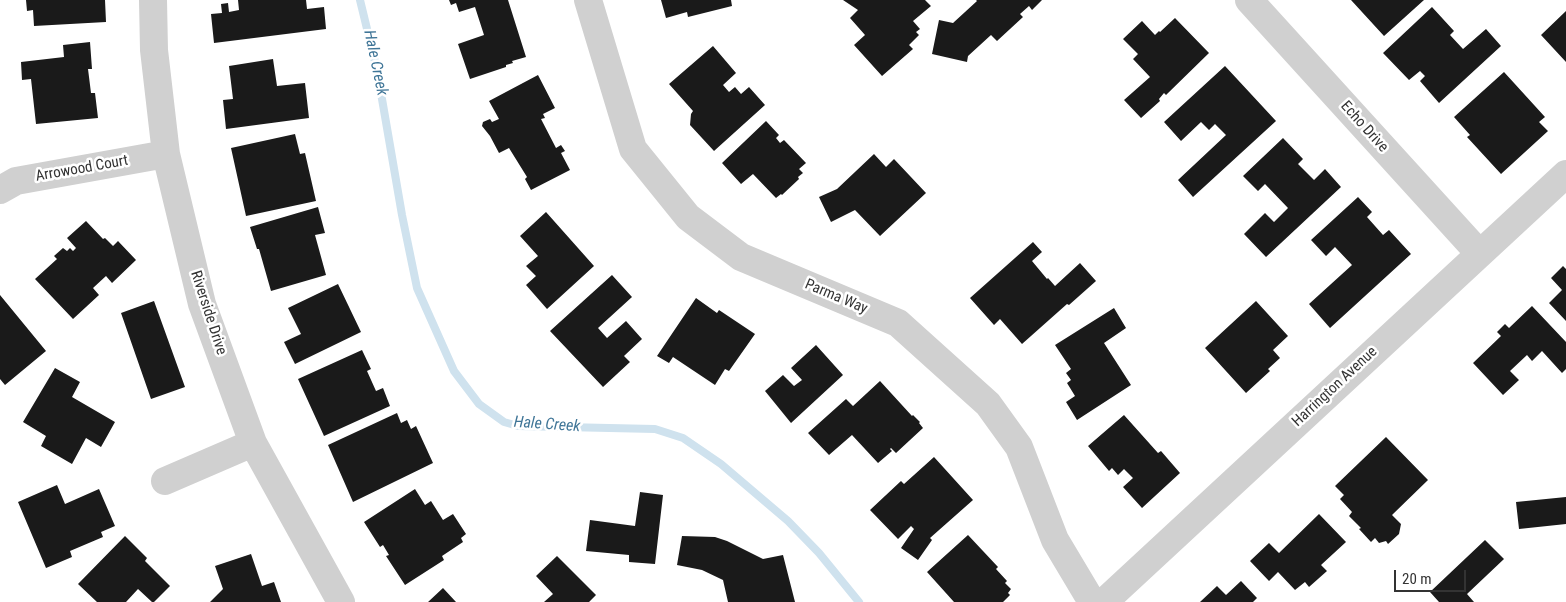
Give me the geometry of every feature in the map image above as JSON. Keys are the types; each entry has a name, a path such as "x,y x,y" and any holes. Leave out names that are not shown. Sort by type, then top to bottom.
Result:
{"street":[{"name":"Riverside Drive","path":"153,0 154,50 166,154 202,304 254,443 341,602"},
{"name":"Parma Way","path":"588,0 633,149 688,217 741,257 898,323 988,404 1019,447 1055,540 1092,602"},
{"name":"Echo Drive","path":"1249,0 1479,253"},
{"name":"Arrowood Court","path":"0,190 16,181 166,154"},
{"name":"Harrington Avenue","path":"1104,602 1566,174"},
{"path":"165,481 254,443"}],"building":[{"path":"26,0 105,0 106,22 34,26 33,10 27,11"},
{"path":"238,0 306,0 307,9 324,7 326,29 214,43 211,14 222,13 221,4 228,3 229,12 239,10"},
{"path":"449,0 508,0 526,57 512,61 513,63 506,65 506,67 470,79 458,44 484,35 475,7 459,12 456,3 451,5"},
{"path":"661,0 731,0 732,6 688,17 687,12 666,18"},
{"path":"843,0 925,0 931,6 913,21 920,29 916,32 919,35 909,45 913,49 882,76 854,45 865,35 850,18 858,10"},
{"path":"976,0 1042,0 1032,10 1029,6 1020,14 1023,17 997,41 991,35 968,56 967,62 932,54 939,20 953,23"},
{"path":"1351,0 1424,0 1384,36"},
{"path":"1432,7 1454,31 1450,35 1463,49 1486,29 1501,46 1439,103 1420,81 1425,76 1420,71 1409,80 1383,53"},
{"path":"1566,11 1566,62 1541,35"},
{"path":"1175,18 1209,53 1166,95 1164,93 1159,99 1160,101 1141,118 1124,100 1150,77 1133,59 1138,54 1123,39 1142,21 1155,35"},
{"path":"90,42 92,69 88,69 91,93 95,93 98,118 36,124 31,79 22,80 21,62 64,57 63,45"},
{"path":"713,46 736,73 723,85 729,92 735,87 741,94 749,87 765,105 714,151 690,125 693,111 669,84"},
{"path":"273,59 277,86 305,83 309,118 226,129 223,100 233,99 229,66"},
{"path":"1225,66 1276,121 1193,197 1178,180 1226,135 1215,124 1209,130 1201,122 1181,141 1164,122"},
{"path":"1504,72 1545,117 1539,122 1548,131 1501,174 1467,137 1470,135 1454,117"},
{"path":"538,75 555,108 543,114 545,118 541,119 556,148 561,145 565,151 561,153 570,170 531,190 525,179 527,177 509,148 499,153 482,126 483,122 490,119 492,122 499,119 489,101"},
{"path":"766,121 779,135 776,138 780,143 784,140 806,163 799,169 803,173 798,177 799,179 782,195 776,198 753,174 741,184 722,163"},
{"path":"295,134 300,154 305,153 316,201 246,216 231,148"},
{"path":"1283,138 1303,159 1298,164 1314,180 1325,169 1341,187 1266,257 1244,234 1265,213 1274,222 1288,208 1265,184 1258,191 1243,176"},
{"path":"874,154 886,167 894,159 926,193 880,236 855,210 831,222 819,197 837,189"},
{"path":"1358,197 1372,212 1367,217 1383,235 1389,230 1411,254 1330,328 1309,304 1352,265 1335,247 1326,256 1311,240"},
{"path":"318,207 325,233 315,235 326,275 271,291 259,249 257,249 250,227"},
{"path":"546,212 594,266 547,309 526,285 536,276 526,266 538,256 520,236"},
{"path":"86,221 103,239 105,238 113,246 118,241 136,260 112,283 106,276 93,288 99,295 73,319 35,279 57,259 54,256 63,248 67,251 70,248 73,251 76,248 67,238"},
{"path":"1033,242 1042,252 1032,261 1055,286 1080,263 1096,281 1022,344 1000,319 994,325 970,298"},
{"path":"1563,266 1566,269 1566,321 1549,303 1562,290 1551,278"},
{"path":"612,275 632,297 598,328 607,338 626,321 642,339 624,356 630,362 603,387 550,331"},
{"path":"338,284 361,332 295,364 284,342 301,334 288,308"},
{"path":"0,295 46,351 5,385 0,379"},
{"path":"696,298 717,313 719,310 755,334 729,371 725,369 715,385 673,357 669,363 657,356"},
{"path":"154,301 185,387 151,399 121,313"},
{"path":"1256,301 1288,336 1273,350 1280,358 1268,369 1270,371 1246,393 1205,348"},
{"path":"1532,306 1566,342 1566,369 1562,373 1542,351 1532,361 1527,355 1510,371 1519,380 1503,395 1473,363 1501,336 1497,332 1505,324 1509,328"},
{"path":"1114,308 1126,328 1104,343 1131,385 1077,420 1066,402 1075,396 1067,383 1071,380 1066,373 1071,369 1055,345"},
{"path":"816,345 843,375 791,423 765,391 783,375 794,386 802,380 791,368"},
{"path":"362,350 371,369 367,371 376,391 383,388 390,406 324,436 298,379"},
{"path":"55,368 80,382 72,397 115,422 101,447 86,438 72,464 41,446 46,436 23,422"},
{"path":"880,381 912,416 920,422 923,428 896,453 891,448 892,451 878,463 852,435 829,455 808,433 846,399 853,406"},
{"path":"397,413 401,423 407,420 411,429 416,426 433,463 353,502 328,445"},
{"path":"1124,415 1158,453 1161,451 1180,473 1142,508 1123,487 1133,478 1124,469 1118,475 1112,468 1109,471 1088,446"},
{"path":"1386,437 1428,480 1392,515 1401,524 1399,534 1388,544 1386,541 1379,543 1375,538 1371,542 1359,529 1361,528 1349,516 1352,512 1340,499 1344,495 1335,486"},
{"path":"934,457 973,500 930,538 932,540 918,560 901,548 914,529 911,526 898,539 870,510 901,481 904,484"},
{"path":"57,485 65,504 99,489 115,526 101,532 103,537 70,551 72,557 46,568 18,502"},
{"path":"415,489 425,505 431,501 443,520 453,514 466,534 461,538 463,542 442,556 444,560 405,585 386,556 389,555 383,545 380,547 364,522"},
{"path":"640,492 663,495 655,564 629,562 629,555 586,551 590,520 635,526"},
{"path":"1566,497 1566,524 1519,529 1516,502"},
{"path":"1319,514 1346,542 1321,565 1327,571 1309,587 1305,582 1295,590 1278,572 1269,581 1250,561 1269,543 1279,553"},
{"path":"968,535 998,567 996,569 1007,581 1005,583 1011,589 1008,593 1010,595 1003,602 954,602 927,572"},
{"path":"125,536 147,558 145,561 170,586 154,602 138,589 126,602 97,602 78,584"},
{"path":"682,536 715,537 763,559 783,555 795,602 728,602 723,580 702,570 677,565"},
{"path":"1485,540 1504,559 1467,594 1474,602 1439,602 1430,592"},
{"path":"251,554 262,586 274,582 281,602 210,602 223,589 215,566"},
{"path":"557,556 596,595 589,602 544,602 553,594 536,576"},
{"path":"1241,581 1257,598 1253,602 1200,602 1217,586 1226,595"},
{"path":"443,588 456,602 428,602"}],"waterway":[{"name":"Hale Creek","path":"360,0 377,70 402,215 417,288 454,371 479,404 504,422 518,426 655,429 683,438 721,464 788,521 819,553 859,602"}]}
